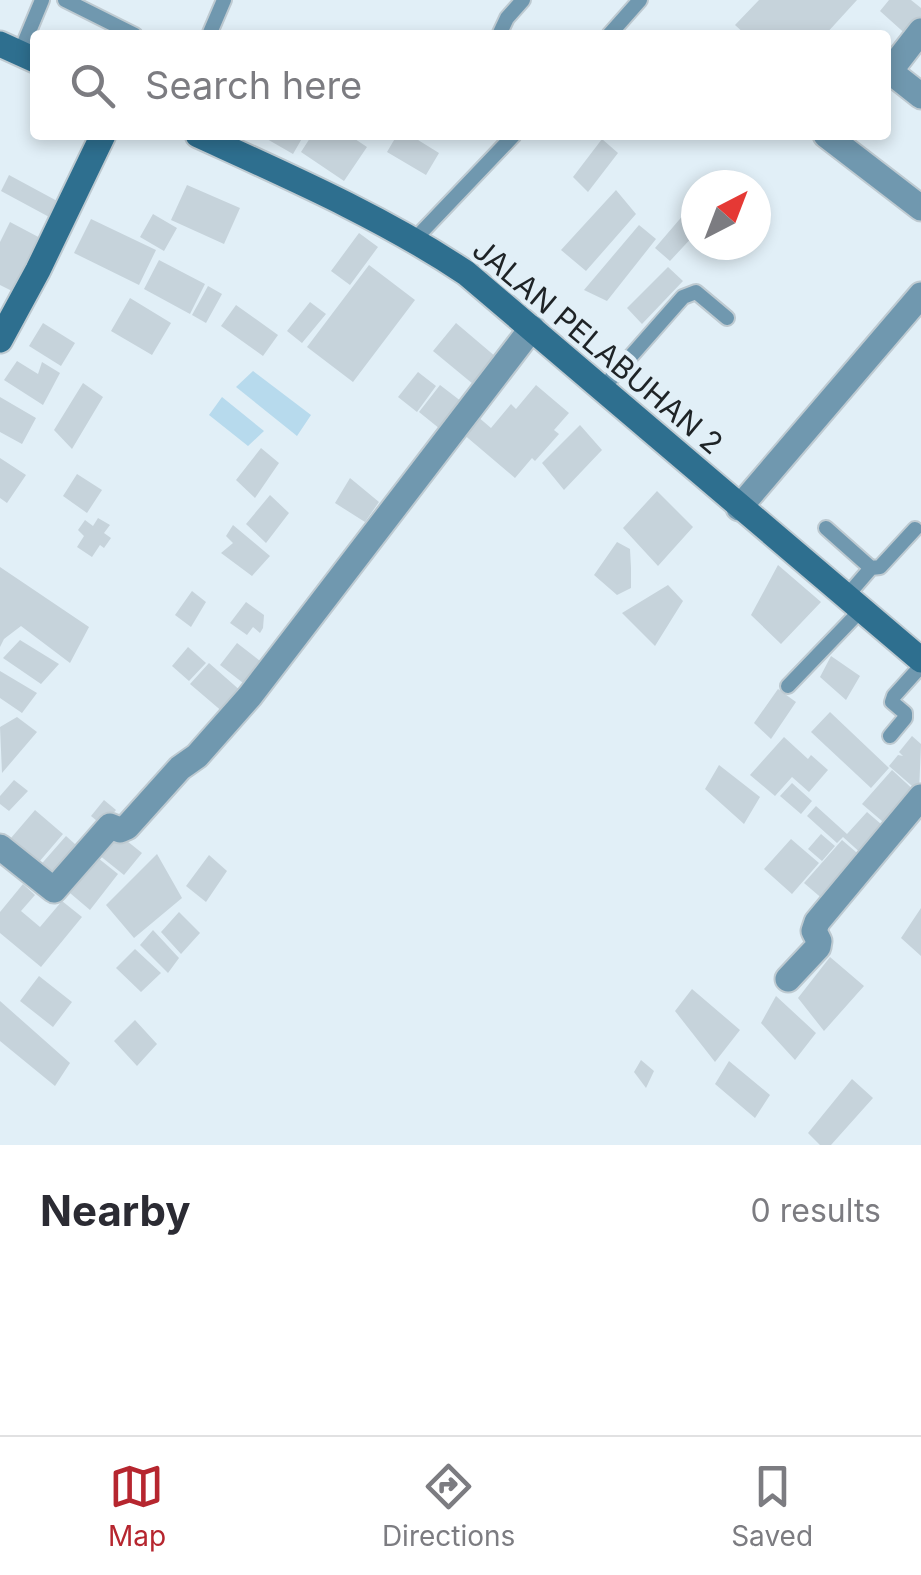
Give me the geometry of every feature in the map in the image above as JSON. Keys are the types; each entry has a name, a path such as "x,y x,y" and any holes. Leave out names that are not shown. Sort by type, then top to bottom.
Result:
{"main road":[{"path":"0,340 101,140"},
{"name":"JALAN PELABUHAN 2","path":"208,140 415,239 466,272 921,663"}],"street":[{"path":"921,31 893,67 897,77 921,96"},
{"path":"833,140 921,208"},
{"path":"739,508 921,295"},
{"path":"0,847 54,890 110,826 120,830 127,827 250,696 532,328"},
{"path":"788,979 818,947 820,941 814,931 817,922 921,797"}],"lane":[{"path":"18,52 42,0"},
{"path":"65,0 124,30"},
{"path":"211,30 224,0"},
{"path":"502,30 507,18 524,0"},
{"path":"613,30 640,0"},
{"path":"415,239 509,140"},
{"path":"602,389 682,297 696,292 726,318"},
{"path":"826,528 871,568 880,568 915,528"},
{"path":"788,686 854,603 871,568"},
{"path":"890,736 904,718 892,702 894,696 921,663"}],"shaded area":[{"path":"253,371 311,415 297,436 236,387"},
{"path":"222,397 264,431 248,446 209,415"}],"building":[{"path":"759,0 857,0 830,30 740,30 735,25"},
{"path":"889,0 911,0 921,8 921,25 910,38 880,11"},
{"path":"269,140 301,140 293,154"},
{"path":"309,140 356,140 367,147 344,181 301,152"},
{"path":"394,140 418,140 439,153 426,175 387,152"},
{"path":"601,140 618,153 588,192 573,177"},
{"path":"9,175 59,202 51,218 1,191"},
{"path":"187,185 240,208 224,244 171,220"},
{"path":"616,190 636,214 586,271 561,250"},
{"path":"153,214 177,228 164,251 140,237"},
{"path":"681,218 681,249 670,261 655,248"},
{"path":"91,219 156,250 139,285 74,253"},
{"path":"10,222 44,240 16,293 0,285 0,242"},
{"path":"639,225 656,239 607,301 584,290"},
{"path":"359,233 378,247 350,285 331,271"},
{"path":"159,260 205,284 190,314 144,289"},
{"path":"369,265 415,300 353,382 307,347"},
{"path":"668,267 683,281 642,324 627,308"},
{"path":"208,286 222,294 206,323 192,315"},
{"path":"130,298 171,323 152,355 111,331"},
{"path":"310,302 326,314 302,343 287,331"},
{"path":"236,305 278,335 263,356 221,326"},
{"path":"43,323 75,343 61,366 29,346"},
{"path":"456,323 496,357 473,384 433,351"},
{"path":"17,361 38,374 42,362 60,373 43,405 4,380"},
{"path":"418,372 436,386 417,412 398,397"},
{"path":"83,383 103,397 72,449 54,430"},
{"path":"440,385 466,405 445,433 419,412"},
{"path":"536,385 569,413 554,430 559,434 515,478 462,433 477,416 491,428 511,404 516,409"},
{"path":"0,397 36,418 22,444 0,432"},
{"path":"580,425 602,450 564,490 542,463"},
{"path":"261,448 279,463 255,498 236,480"},
{"path":"0,458 26,475 7,503 0,498"},
{"path":"77,474 102,490 87,513 63,496"},
{"path":"350,478 379,502 365,522 335,503"},
{"path":"657,491 693,527 658,566 623,528"},
{"path":"270,495 289,513 266,543 246,524"},
{"path":"98,518 110,525 104,533 111,538 92,557 77,547 84,536 78,530 85,520 93,526"},
{"path":"233,525 270,556 252,576 221,553 233,543 226,536"},
{"path":"617,542 630,549 631,588 617,595 594,575"},
{"path":"778,565 821,602 781,644 751,615"},
{"path":"0,567 89,627 70,663 21,626 0,647"},
{"path":"668,585 683,601 655,646 622,613"},
{"path":"192,591 206,602 191,627 175,615"},
{"path":"246,602 264,615 260,633 253,627 247,635 230,623"},
{"path":"20,640 59,664 41,684 3,658"},
{"path":"237,643 264,664 247,686 220,665"},
{"path":"188,647 206,663 189,681 172,666"},
{"path":"831,656 860,676 846,700 820,677"},
{"path":"209,663 242,692 224,713 190,684"},
{"path":"0,671 37,693 22,713 0,698"},
{"path":"778,689 796,702 771,739 754,723"},
{"path":"830,712 889,768 871,788 811,732"},
{"path":"17,717 37,732 2,773 0,727"},
{"path":"912,736 921,744 919,792 889,766 898,755 903,756 899,752"},
{"path":"784,737 808,759 811,755 828,770 809,792 792,777 775,796 750,775"},
{"path":"719,765 760,797 744,824 705,789"},
{"path":"892,770 918,794 889,827 862,804"},
{"path":"14,780 28,791 9,811 0,804 0,796"},
{"path":"792,783 812,801 801,814 780,796"},
{"path":"104,800 116,810 103,826 91,816"},
{"path":"816,806 847,834 867,812 888,830 864,856 843,837 837,843 807,816"},
{"path":"35,810 63,834 33,869 5,845"},
{"path":"112,829 142,853 124,875 94,851"},
{"path":"821,834 835,846 822,861 808,849"},
{"path":"66,836 85,853 55,886 37,869"},
{"path":"791,839 819,863 792,894 764,869"},
{"path":"842,840 863,858 825,901 804,883"},
{"path":"157,854 182,898 134,938 106,905"},
{"path":"209,855 227,871 206,902 186,886"},
{"path":"98,858 118,874 90,910 70,893"},
{"path":"23,884 35,895 21,911 40,927 62,901 82,917 41,967 0,933 0,912"},
{"path":"921,908 921,956 901,938"},
{"path":"179,912 200,933 181,954 161,932"},
{"path":"153,930 179,958 168,973 140,945"},
{"path":"135,949 161,973 141,992 116,968"},
{"path":"830,957 864,986 824,1031 798,998"},
{"path":"39,976 72,1002 53,1027 20,1001"},
{"path":"692,989 740,1030 715,1062 675,1011"},
{"path":"776,996 816,1033 795,1060 761,1023"},
{"path":"0,1001 70,1063 55,1086 0,1041"},
{"path":"135,1020 157,1044 137,1066 114,1041"},
{"path":"641,1060 654,1071 646,1088 634,1072"},
{"path":"729,1061 770,1095 755,1118 715,1084"},
{"path":"852,1079 873,1098 831,1145 820,1145 808,1133"}]}
